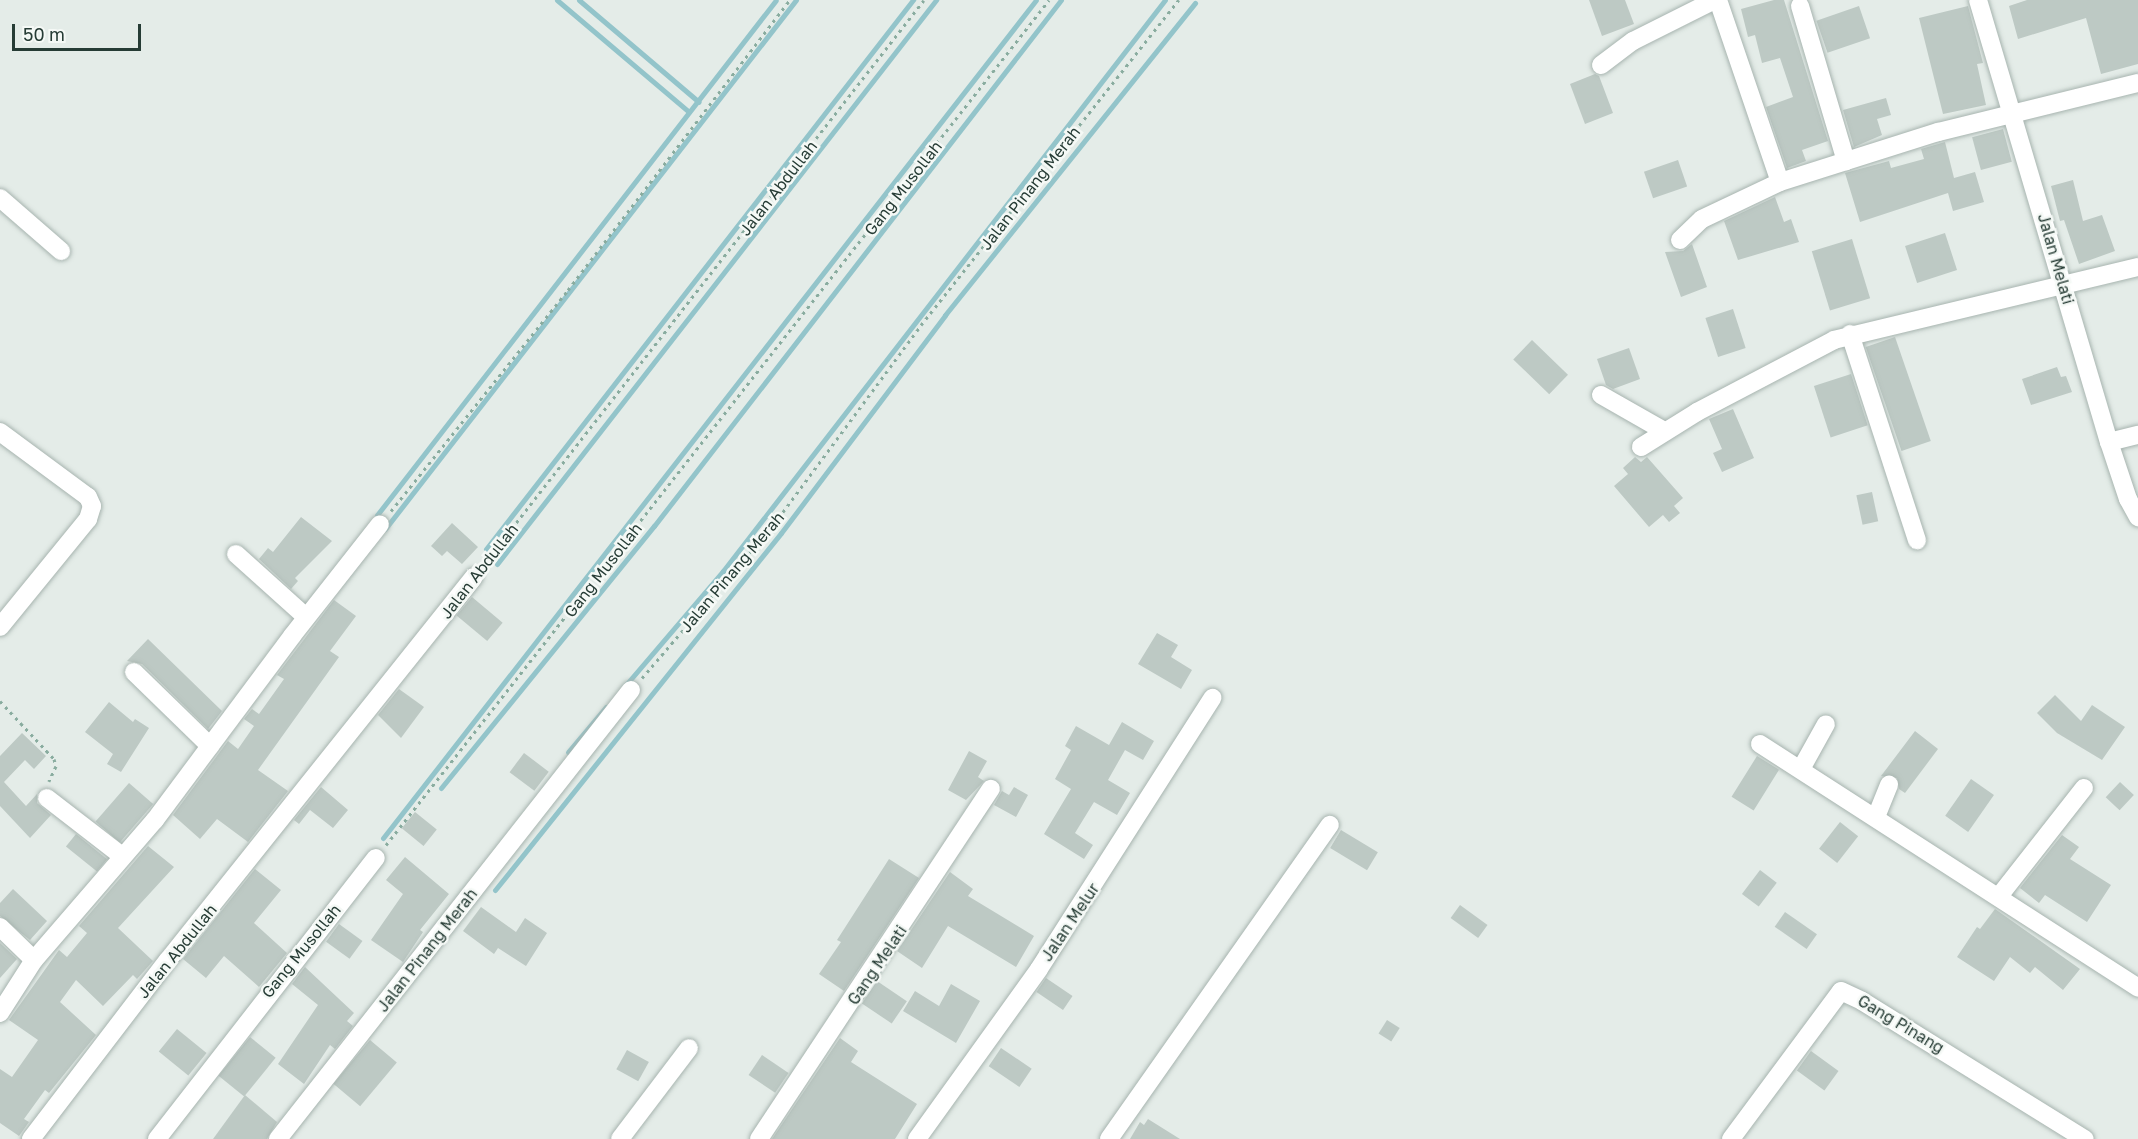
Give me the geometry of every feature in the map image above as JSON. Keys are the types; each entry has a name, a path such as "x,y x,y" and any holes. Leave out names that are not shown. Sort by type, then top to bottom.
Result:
{"street":[{"path":"1601,65 1633,41 1716,0 1780,182"},
{"name":"Jalan Melati","path":"1978,0 2109,442 2128,499 2138,517"},
{"path":"1800,6 1846,161"},
{"path":"1680,240 1702,219 1780,182 2013,112 2138,83"},
{"path":"0,198 62,251"},
{"path":"1641,447 1664,431 1850,334 2138,267"},
{"path":"1850,334 1917,540"},
{"path":"1601,395 1664,431"},
{"path":"0,432 88,498 92,506 88,519 0,627"},
{"path":"2109,442 2138,435"},
{"path":"0,1013 34,960 155,820 306,617 380,525"},
{"path":"236,554 306,617"},
{"name":"Jalan Abdullah","path":"31,1139 168,960 474,578"},
{"path":"134,672 210,746"},
{"name":"Jalan Pinang Merah","path":"278,1139 631,690"},
{"name":"Jalan Melur","path":"917,1139 1039,969 1212,698"},
{"path":"1801,769 1826,723"},
{"path":"1760,744 2000,896 2138,988"},
{"path":"1876,817 1889,786"},
{"path":"2000,896 2084,788"},
{"name":"Gang Melati","path":"759,1139 991,789"},
{"path":"47,798 122,856"},
{"path":"1109,1139 1330,825"},
{"name":"Gang Musollah","path":"157,1139 376,858"},
{"path":"0,927 34,960"},
{"name":"Gang Pinang","path":"1731,1139 1841,991 1862,1000 2085,1139"},
{"path":"620,1139 689,1048"}],"path":[{"path":"380,525 589,263 790,0"},
{"name":"Jalan Abdullah","path":"474,578 924,0"},
{"name":"Gang Musollah","path":"376,858 1049,0"},
{"name":"Jalan Pinang Merah","path":"631,690 774,524 921,325 1179,0"},
{"path":"0,701 54,759 54,774 44,792 47,798"}],"building":[{"path":"1589,0 1625,0 1634,24 1602,36"},
{"path":"1774,0 1784,0 1828,141 1802,150 1806,161 1787,168 1766,107 1793,97 1780,58 1762,63 1755,35 1748,37 1741,9"},
{"path":"2027,0 2138,0 2138,64 2101,74 2086,18 2018,39 2009,6"},
{"path":"1859,6 1870,38 1828,53 1816,21"},
{"path":"1968,6 1983,63 1977,64 1986,105 1943,114 1919,18"},
{"path":"1595,74 1599,76 1613,113 1585,124 1570,84"},
{"path":"1886,98 1891,115 1877,119 1882,135 1854,147 1843,110"},
{"path":"2003,129 2012,162 1981,170 1972,137"},
{"path":"1945,142 1954,178 1975,172 1984,202 1953,211 1948,193 1860,222 1845,173 1889,161 1891,168 1924,159 1921,149"},
{"path":"1678,160 1687,186 1653,198 1644,172"},
{"path":"2073,180 2083,221 2102,215 2115,251 2079,264 2064,220 2060,221 2051,186"},
{"path":"1775,197 1784,222 1791,219 1799,242 1738,260 1724,221"},
{"path":"1945,233 1957,270 1917,283 1905,246"},
{"path":"1852,239 1870,298 1830,311 1812,251"},
{"path":"1692,244 1707,287 1681,297 1665,252 1683,251"},
{"path":"1733,309 1746,348 1718,357 1705,318"},
{"path":"1895,337 1931,441 1902,451 1866,347"},
{"path":"1532,340 1568,375 1549,394 1513,359"},
{"path":"1629,348 1640,379 1613,389 1606,385 1597,359"},
{"path":"2057,367 2061,377 2066,376 2072,392 2031,405 2022,379"},
{"path":"1851,374 1868,425 1831,437 1814,386"},
{"path":"1733,409 1754,458 1722,472 1713,453 1722,449 1709,419"},
{"path":"1635,457 1641,462 1647,457 1683,498 1674,506 1680,513 1669,522 1663,515 1649,527 1614,486 1628,474 1623,468"},
{"path":"1872,492 1878,521 1863,525 1856,495"},
{"path":"301,517 332,541 295,578 298,581 291,589 259,559 268,548 273,552"},
{"path":"452,523 478,547 462,564 447,551 442,556 431,546"},
{"path":"472,597 503,623 487,641 457,615"},
{"path":"334,600 356,616 330,651 339,657 258,770 288,791 248,842 217,819 200,839 173,815 228,741 238,749 254,726 244,719 252,709 259,714 284,679 277,675"},
{"path":"1157,633 1178,645 1171,657 1192,670 1181,689 1138,664"},
{"path":"148,639 222,711 208,729 142,664 127,661"},
{"path":"399,689 424,707 401,738 378,715"},
{"path":"2055,695 2081,721 2092,705 2125,727 2102,760 2057,733 2037,713"},
{"path":"109,702 133,722 135,719 149,728 121,772 107,764 113,754 85,732"},
{"path":"1122,722 1154,741 1143,760 1125,750 1108,780 1130,793 1117,815 1094,802 1075,833 1093,845 1084,859 1044,834 1071,789 1055,779 1071,750 1065,746 1076,726 1109,745"},
{"path":"1915,731 1938,749 1905,793 1899,789 1897,778 1881,776"},
{"path":"22,733 46,756 34,769 25,760 4,782 26,806 37,794 37,803 51,815 30,838 0,806 0,756"},
{"path":"969,751 987,761 978,777 984,781 966,800 948,790"},
{"path":"524,753 549,772 534,791 510,772"},
{"path":"1757,756 1779,770 1754,810 1732,797"},
{"path":"1971,779 1994,795 1968,832 1945,816"},
{"path":"2120,782 2134,795 2120,810 2106,797"},
{"path":"129,783 153,804 120,842 96,821"},
{"path":"321,787 348,810 333,828 310,810 299,824 294,820"},
{"path":"1014,787 1028,795 1016,817 994,805 1002,791 1009,795"},
{"path":"415,812 437,830 424,846 402,828"},
{"path":"1840,822 1858,836 1837,863 1819,849"},
{"path":"1341,830 1378,852 1367,870 1330,848"},
{"path":"76,834 107,859 97,872 66,846"},
{"path":"2062,835 2079,847 2070,859 2111,885 2087,922 2045,895 2039,903 2020,888"},
{"path":"148,846 174,867 118,928 153,961 137,979 133,975 103,1006 76,980 60,1002 96,1035 49,1093 45,1090 24,1119 29,1122 19,1136 0,1123 0,1069 12,1077 38,1040 9,1020 59,950 67,957 87,933 79,926"},
{"path":"405,857 449,894 420,930 423,932 403,962 371,940 403,894 386,880"},
{"path":"889,859 919,878 844,991 819,974 841,942 837,940"},
{"path":"255,869 281,890 254,923 287,953 259,987 224,956 206,978 183,959"},
{"path":"1760,870 1777,883 1759,907 1742,894"},
{"path":"950,872 973,889 968,896 1034,936 1016,967 948,926 922,968 897,951"},
{"path":"13,889 47,921 30,940 0,916 0,903"},
{"path":"1460,905 1488,925 1478,938 1451,918"},
{"path":"481,907 516,932 525,918 547,933 526,966 498,948 494,954 463,931"},
{"path":"1995,909 2080,969 2063,990 2035,967 2030,973 2010,957 1994,981 1957,957 1977,927 1980,929"},
{"path":"1785,912 1817,934 1807,949 1775,927"},
{"path":"339,924 362,941 350,959 326,942"},
{"path":"0,943 17,959 0,978"},
{"path":"305,967 354,1013 347,1021 353,1026 335,1049 330,1045 304,1084 278,1064 318,1005 292,984"},
{"path":"1046,978 1073,996 1063,1010 1036,992"},
{"path":"877,981 907,1001 892,1024 862,1003"},
{"path":"951,984 980,1001 956,1043 903,1011 915,991 939,1006"},
{"path":"1387,1020 1400,1028 1391,1042 1379,1034"},
{"path":"177,1029 207,1053 188,1075 159,1052"},
{"path":"250,1037 276,1058 244,1097 219,1076"},
{"path":"840,1038 858,1051 851,1062 917,1104 895,1139 772,1139"},
{"path":"370,1040 397,1062 360,1106 333,1084"},
{"path":"1001,1048 1032,1069 1019,1087 989,1066"},
{"path":"627,1050 649,1062 638,1081 616,1069"},
{"path":"1811,1051 1839,1071 1824,1090 1797,1070"},
{"path":"762,1055 789,1073 775,1093 749,1075"},
{"path":"245,1095 277,1122 267,1139 213,1139"},
{"path":"1148,1119 1180,1139 1130,1139 1140,1122 1144,1125"}],"waterway":[{"path":"557,0 689,112"},
{"path":"579,0 699,102"},
{"path":"377,515 776,0"},
{"path":"385,529 796,0"},
{"path":"486,549 913,0"},
{"path":"497,564 936,0"},
{"path":"383,838 1036,0"},
{"path":"441,788 654,526 1061,0"},
{"path":"624,687 723,571 1165,0"},
{"path":"495,890 781,533 945,315 1195,3"},
{"path":"568,752 606,707"}]}
